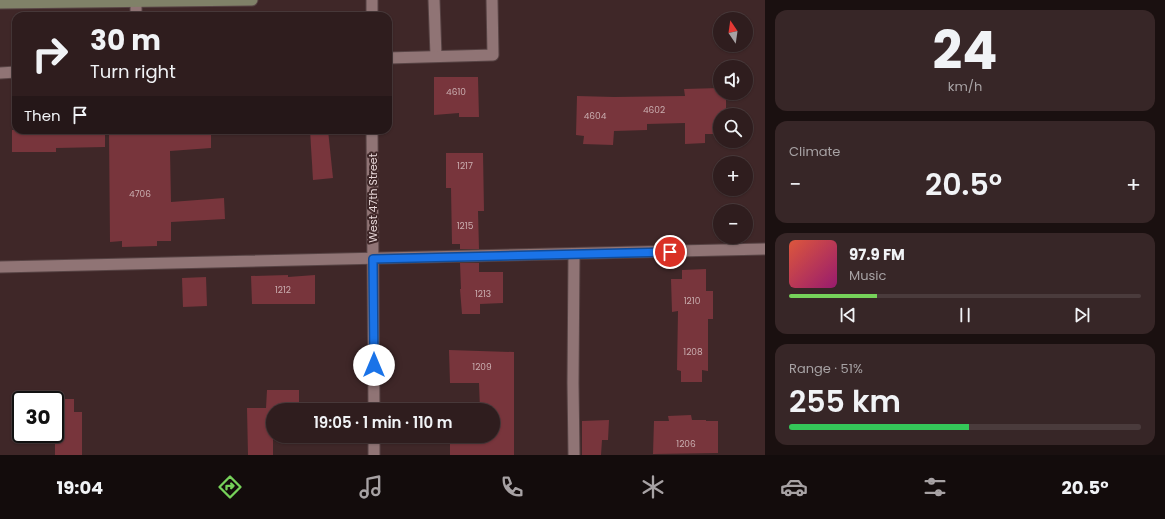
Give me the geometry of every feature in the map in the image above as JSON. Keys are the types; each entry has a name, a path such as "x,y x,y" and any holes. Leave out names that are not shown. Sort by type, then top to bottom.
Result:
{"main road":[{"path":"0,3 252,0"}],"street":[{"path":"372,0 372,12"},
{"path":"434,0 436,56"},
{"path":"392,58 492,55 492,0"},
{"path":"136,2 136,12"},
{"path":"0,73 12,72"},
{"name":"West 47th Street","path":"372,134 374,403"},
{"path":"0,267 765,249"},
{"path":"574,254 574,455"},
{"path":"374,443 374,455"}],"building":[{"path":"434,77 478,77 479,117 459,117 459,113 434,115"},
{"path":"713,88 713,100 726,100 726,108 713,108 713,134 705,134 705,143 685,144 685,123 647,124 647,130 614,131 613,145 583,144 584,136 576,135 577,96 685,96 684,89"},
{"path":"12,134 105,134 105,147 56,148 56,152 12,152"},
{"path":"109,134 211,134 211,148 170,151 171,202 224,198 225,219 171,222 171,241 157,241 157,246 122,247 122,241 110,242"},
{"path":"310,134 328,134 333,178 313,180"},
{"path":"446,153 483,153 484,211 478,211 479,249 460,249 460,244 452,244 451,188 446,188"},
{"path":"460,263 479,263 479,272 503,272 503,303 480,304 480,314 462,314"},
{"path":"706,269 706,291 713,291 713,319 708,319 708,371 702,370 702,382 681,382 681,371 677,370 678,311 672,312 671,279 682,279 682,270"},
{"path":"288,275 288,277 315,275 315,304 252,304 251,276"},
{"path":"206,277 207,306 183,307 182,278"},
{"path":"449,350 514,352 514,455 450,455 450,443 500,443 500,403 480,403 479,383 450,383"},
{"path":"267,390 299,390 299,403 266,403"},
{"path":"64,399 74,399 74,412 82,412 82,455 55,455 55,443 64,443"},
{"path":"247,408 266,408 266,443 273,443 273,455 248,455"},
{"path":"691,415 692,420 718,421 718,453 653,454 654,421 669,421 668,416"},
{"path":"609,420 608,440 602,440 601,455 582,455 582,421"}],"route":[{"path":"374,365 373,259 670,252"}]}
